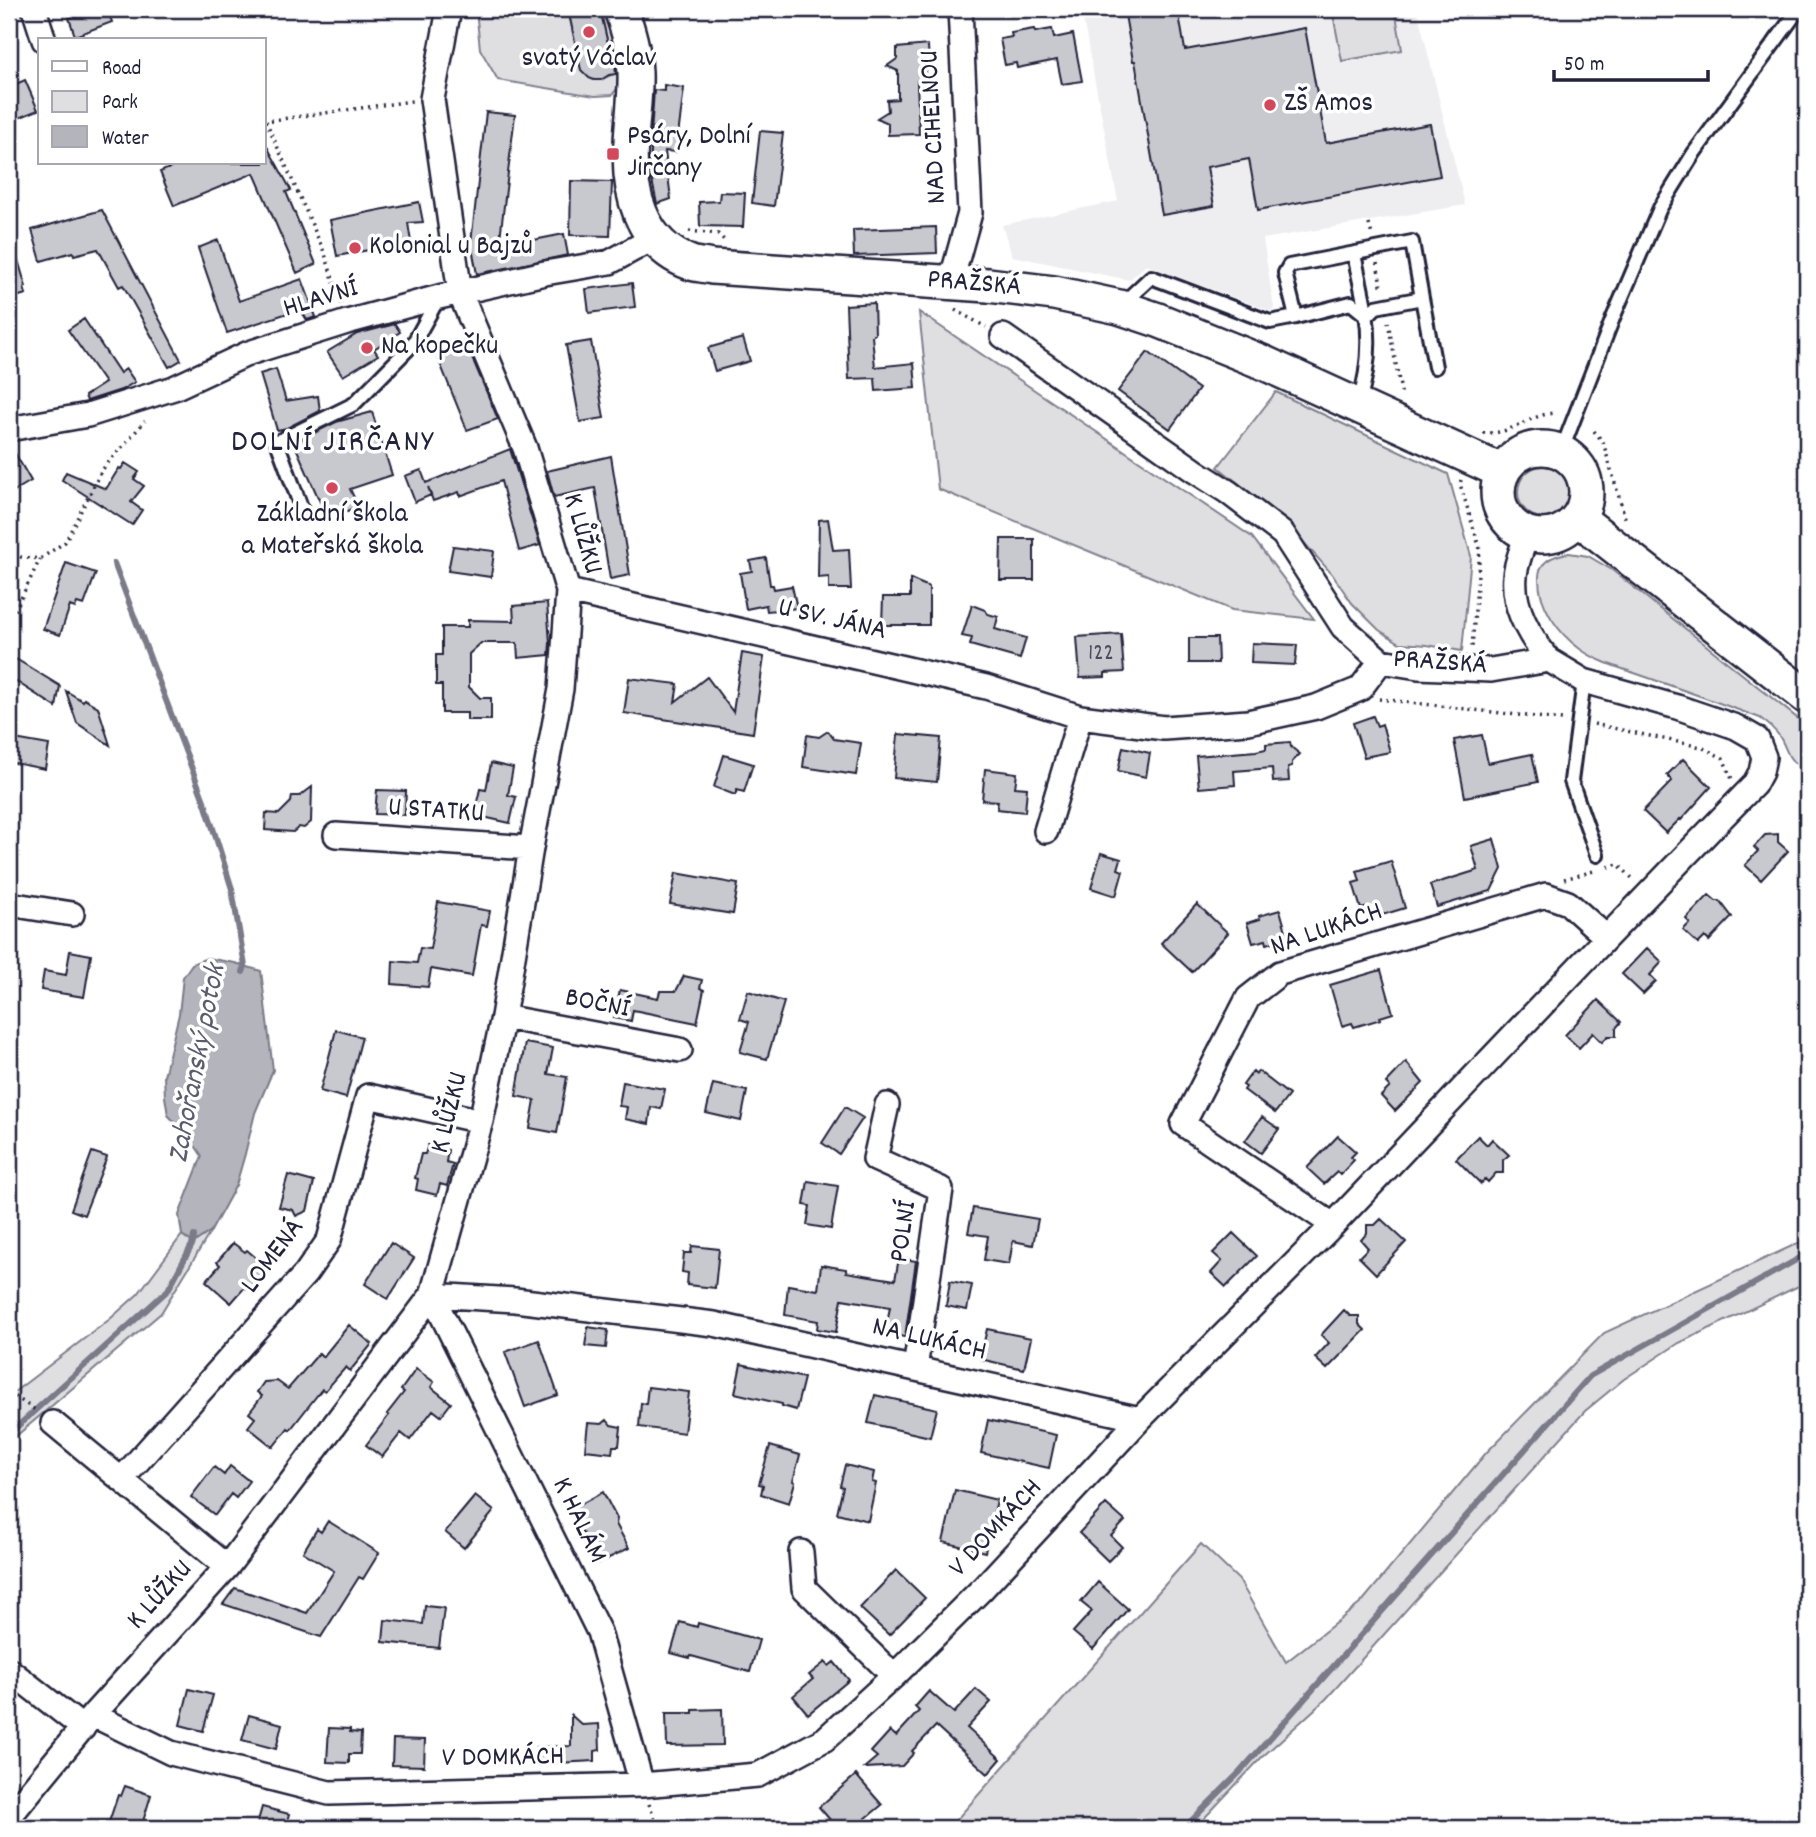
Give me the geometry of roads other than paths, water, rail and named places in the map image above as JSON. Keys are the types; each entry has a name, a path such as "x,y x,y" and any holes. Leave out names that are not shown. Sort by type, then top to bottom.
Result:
{"main road":[{"name":"PRAŽSKÁ","path":"621,9 634,49 630,144 632,184 641,218 654,238 676,256 691,263 712,267 947,281 1054,293 1119,307 1201,337 1503,472"},
{"path":"1548,448 1561,452 1572,459 1580,469 1587,494 1584,506 1578,518 1568,528 1555,534 1527,534 1516,528 1501,509 1498,496 1503,472 1511,461 1522,453 1548,448"},
{"path":"1578,518 1807,697"}],"street":[{"path":"34,9 43,38"},
{"name":"K LŮŽKU","path":"9,1817 88,1722 227,1567 432,1295 481,1121 503,1017 561,690 568,591 525,448 449,295 432,99 449,9"},
{"name":"NAD CIHELNOU","path":"947,281 955,267 970,213 960,9"},
{"name":"HLAVNÍ","path":"9,429 88,415 174,388 249,353 347,322 545,273 610,262 654,238"},
{"name":"PRAŽSKÁ","path":"1003,336 1228,492 1283,534 1343,627 1381,662 1418,667 1491,670 1549,660"},
{"path":"1140,1419 1333,1225 1551,998 1606,937 1754,785 1761,772 1765,757 1757,739 1736,727 1584,681 1549,660 1536,644 1516,602 1515,575 1527,534"},
{"name":"U SV. JÁNA","path":"568,591 986,687 1080,717 1164,728 1248,722 1317,707 1360,690 1381,662"},
{"path":"1046,831 1080,717"},
{"name":"U STATKU","path":"336,835 531,848"},
{"name":"NA LUKÁCH","path":"1333,1225 1183,1124 1248,998 1280,973 1546,895 1568,904 1606,937"},
{"path":"9,904 72,914"},
{"name":"BOČNÍ","path":"503,1017 680,1050"},
{"name":"LOMENÁ","path":"122,1479 306,1273 329,1240 368,1096 481,1121"},
{"name":"POLNÍ","path":"887,1105 874,1159 941,1189 915,1369"},
{"name":"NA LUKÁCH","path":"432,1295 515,1300 714,1324 1140,1419"},
{"name":"K HALÁM","path":"432,1295 599,1632 642,1785"},
{"name":"V DOMKÁCH","path":"9,1670 88,1722 172,1753 329,1793 642,1785 758,1775 825,1739 894,1676 983,1588 1140,1419"},
{"path":"53,1423 227,1567"},
{"path":"801,1552 804,1588 894,1676"}],"lane":[{"path":"1561,452 1660,208 1694,153 1799,9"},
{"path":"1296,317 1285,273 1289,267 1412,242 1435,367"},
{"path":"1354,254 1367,316 1366,374 1358,406"},
{"path":"1119,307 1151,277 1270,322 1351,303 1367,316"},
{"path":"301,507 277,442 354,404 413,344 449,295"},
{"path":"1367,316 1376,307 1422,298"},
{"path":"1584,681 1571,781 1597,855"}],"water":[{"path":"207,958 261,971 273,1070 255,1113 236,1185 211,1231 193,1243 182,1235 179,1215 202,1156 168,1115 164,1076 179,1014 183,977 192,964"}],"waterway":[{"name":"Zahořanský potok","path":"114,563 206,806 232,889 245,966 243,972"},
{"name":"Zahořanský potok","path":"9,1434 168,1290 193,1243 194,1236"},
{"path":"1184,1828 1240,1772 1590,1376 1807,1254"}],"place":[{"name":"svatý Václav","path":"589,32"},
{"name":"ZŠ Amos","path":"1270,105"},
{"name":"Psáry, Dolní Jirčany","path":"613,154"},
{"name":"Kolonial u Bajzů","path":"355,248"},
{"name":"Na kopečku","path":"367,348"},
{"name":"Základní škola a Mateřská škola","path":"332,488"}],"district":[{"name":"DOLNÍ JIRČANY","path":"333,444"}]}
